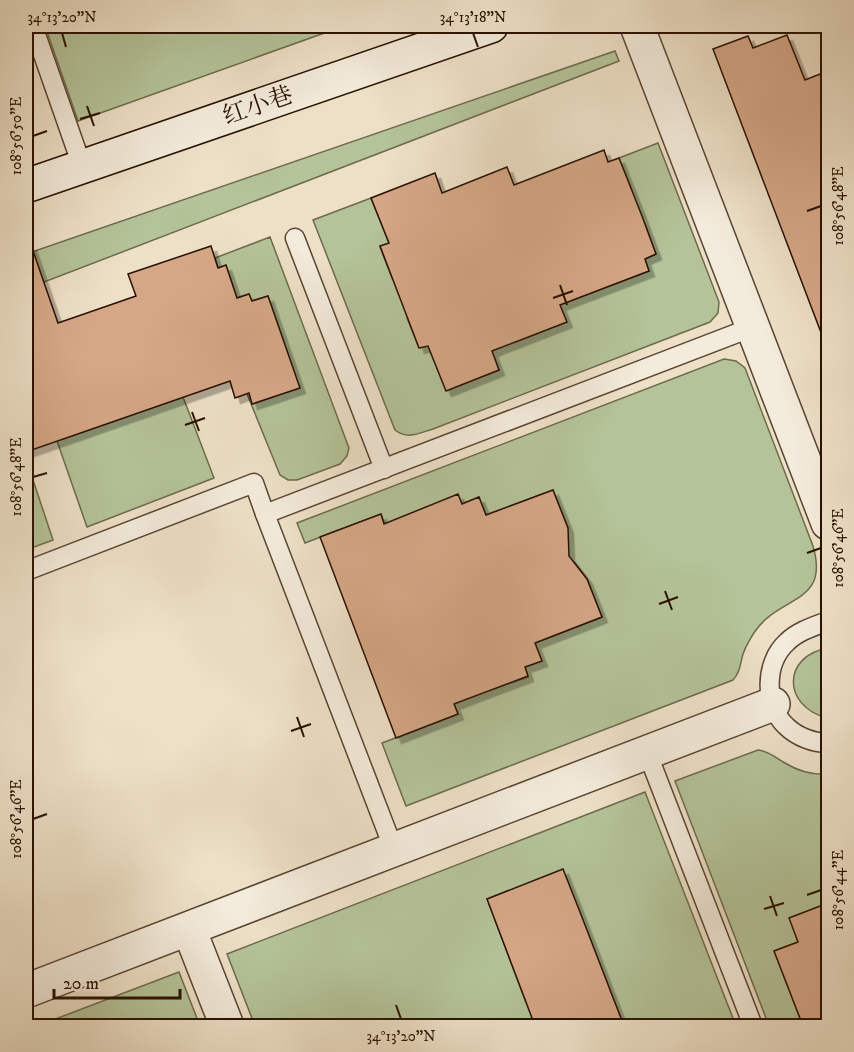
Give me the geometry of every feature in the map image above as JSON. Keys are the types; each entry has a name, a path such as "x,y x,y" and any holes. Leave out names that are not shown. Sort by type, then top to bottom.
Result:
{"street":[{"name":"红小巷","path":"26,186 491,26"},
{"path":"637,26 828,523"},
{"path":"28,984 189,928 773,704"},
{"path":"189,928 227,1026"}],"lane":[{"path":"33,26 82,166"},
{"path":"295,238 384,469"},
{"path":"265,514 753,327"},
{"path":"26,571 254,483 394,850"},
{"path":"828,621 807,629 787,642 774,660 769,682 773,704 785,726 804,738 828,743"},
{"path":"647,752 753,1026"}],"green space":[{"path":"45,26 344,26 78,121"},
{"path":"615,51 619,61 26,289 26,254"},
{"path":"658,143 719,302 718,313 710,322 433,429 409,435 395,430 313,220 371,198 389,243 380,247 392,278 401,274 416,314 407,318 419,348 428,346 446,390 499,370 485,333 516,342 566,322 554,291 569,301 649,271 645,259 656,254 645,224 633,228 631,188 619,158"},
{"path":"270,237 349,448 347,456 340,464 297,480 288,480 280,475 247,394 253,404 299,387 268,296 252,301 249,294 237,298 226,266 218,268 215,258"},
{"path":"724,359 736,361 745,368 813,546 816,565 815,579 809,589 766,619 756,630 733,680 406,806 382,743 458,714 444,678 487,682 491,690 528,677 525,667 541,661 535,643 602,617 587,579 575,563 517,586 568,528 553,490 486,515 479,497 462,504 395,550 381,514 305,543 297,523"},
{"path":"183,397 214,478 87,527 57,441"},
{"path":"33,480 53,540 26,550 26,482"},
{"path":"828,648 827,718 812,712 802,703 795,693 793,682 796,670 802,661 813,653"},
{"path":"758,750 769,753 801,770 828,774 828,903 790,918 798,942 774,951 803,1026 769,1026 675,781"},
{"path":"645,792 736,1026 624,1026 563,870 487,899 526,1002 553,1023 544,1026 255,1026 227,954"},
{"path":"179,972 200,1026 37,1026"}],"building":[{"path":"787,35 805,80 820,74 828,97 828,343 825,343 713,49 748,36 753,48"},
{"path":"604,150 608,162 619,158 642,216 656,254 645,259 649,271 560,305 567,322 492,351 499,370 446,391 428,346 419,348 380,246 389,243 371,198 435,173 442,193 507,167 514,185"},
{"path":"31,245 58,323 136,296 128,274 211,246 218,268 226,265 237,298 249,294 252,301 268,296 300,388 252,404 249,393 235,398 230,381 26,452 26,246"},
{"path":"553,490 568,528 569,556 587,579 602,617 535,643 542,661 525,667 528,676 454,704 458,714 396,738 320,537 381,514 384,524 458,494 462,504 479,497 486,515"},
{"path":"563,869 624,1026 535,1026 487,899"},
{"path":"828,903 828,1026 803,1026 774,951 798,942 789,918"}]}
